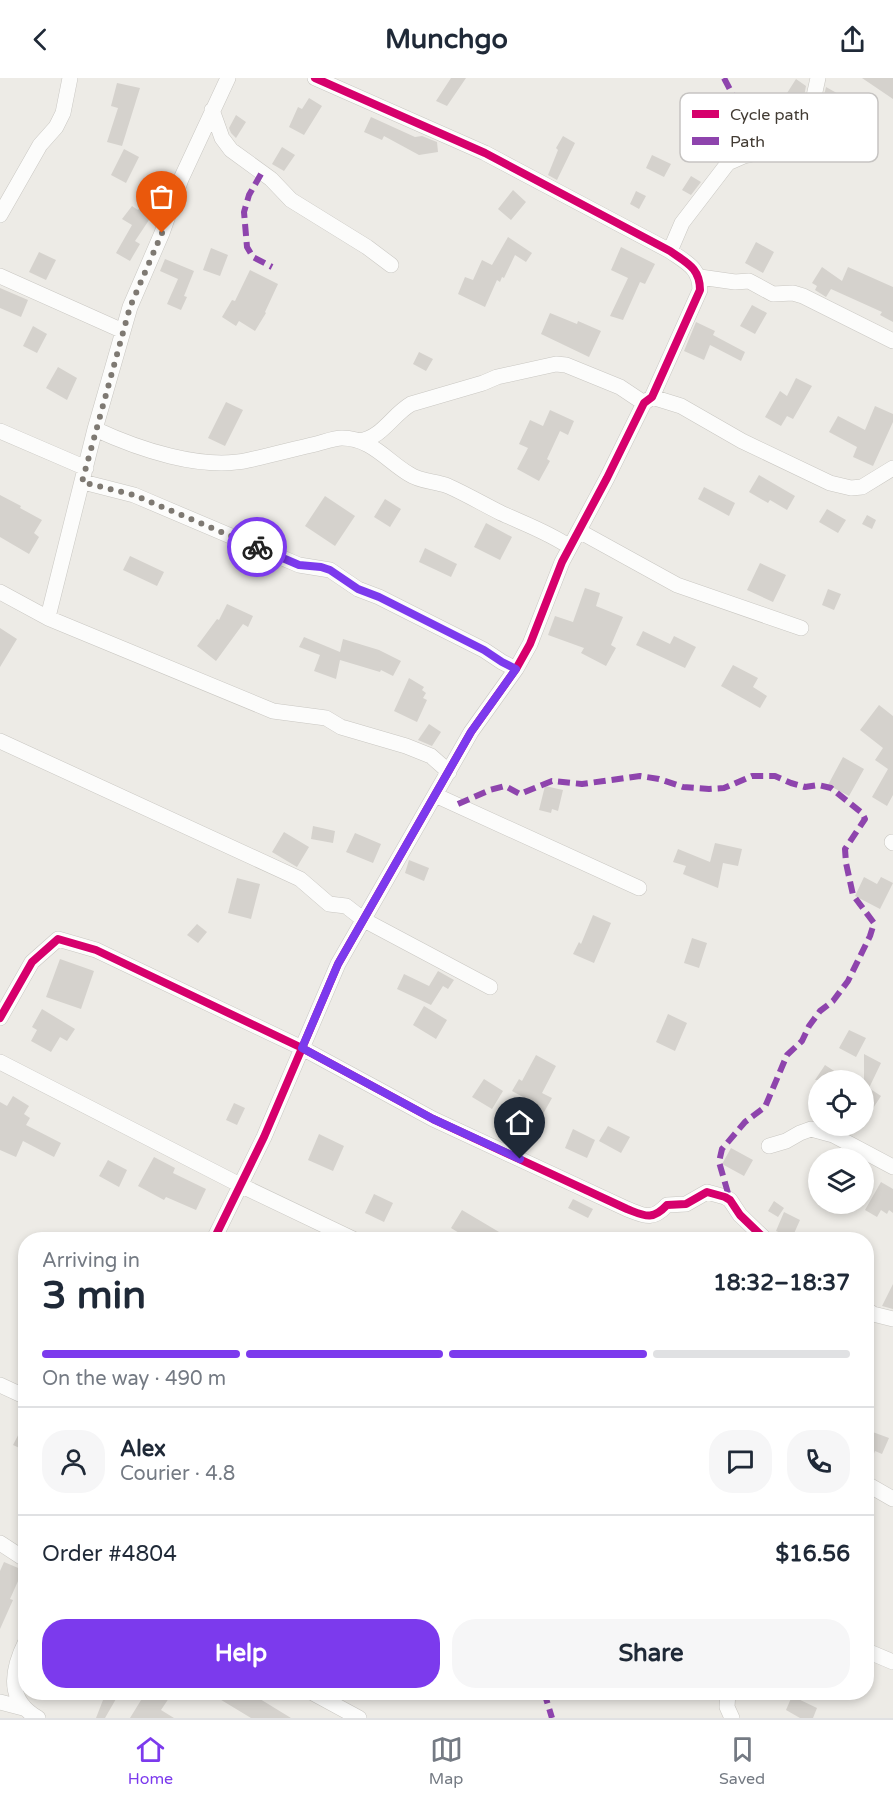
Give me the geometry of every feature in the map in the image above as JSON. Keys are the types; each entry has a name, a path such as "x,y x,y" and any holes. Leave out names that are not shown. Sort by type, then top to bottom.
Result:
{"street":[{"path":"0,215 40,145 56,127 63,113 69,78"},
{"path":"48,617 95,429 130,307 162,233 181,179 228,78"},
{"path":"217,1232 264,1137 338,964 471,732 516,669 530,644 570,547 648,400 700,290 700,277 691,265 670,251 485,153 315,78"},
{"path":"815,93 818,78"},
{"path":"212,110 222,138 231,150 270,179 291,200 367,247 391,266"},
{"path":"670,251 682,223 730,162"},
{"path":"0,276 123,331"},
{"path":"700,277 735,282 749,281 772,294 793,293 803,296 893,340"},
{"path":"95,429 171,456 196,461 246,461 341,438 370,440 401,410 411,404 497,377 556,364 566,365 648,400 681,406 726,433 830,483 851,488 862,487 893,468"},
{"path":"0,431 84,475 299,565 330,570 358,589 379,597 484,650 516,669"},
{"path":"359,441 385,454 398,468 412,477 443,484 466,494 553,535 570,547"},
{"path":"579,531 677,585 801,628"},
{"path":"0,592 48,617 273,711 326,717 341,727 406,746 431,756 448,772"},
{"path":"0,741 300,879 329,904 346,906 364,920 490,987"},
{"path":"435,795 639,888"},
{"path":"0,1018 32,962 58,939 96,951 302,1048 433,1119 627,1209 647,1217 658,1214 666,1205 686,1204 707,1192 714,1193 730,1200 740,1215 758,1232"},
{"path":"0,1062 240,1185 338,1232"},
{"path":"769,1146 786,1142 811,1129 833,1135 893,1167"},
{"path":"874,1314 893,1319"},
{"path":"0,1385 18,1393"},
{"path":"874,1488 893,1499"},
{"path":"0,1543 18,1555"},
{"path":"874,1654 893,1662"},
{"path":"18,1664 13,1678 17,1699 23,1708"},
{"path":"326,1700 359,1718"},
{"path":"727,1700 727,1707 732,1718"},
{"path":"0,1702 23,1708 38,1718"}],"building":[{"path":"451,78 466,78 447,106 436,101"},
{"path":"862,78 893,78 893,99"},
{"path":"796,79 806,86 805,93 787,93"},
{"path":"117,83 140,88 122,146 107,142 118,108 111,106"},
{"path":"826,87 837,93 825,93"},
{"path":"309,98 322,106 304,135 289,127 298,107 302,109"},
{"path":"236,115 246,122 236,138 229,128"},
{"path":"371,117 415,137 422,136 437,142 438,152 419,155 384,136 382,140 364,132"},
{"path":"563,136 575,143 557,180 548,175 558,150 556,148"},
{"path":"282,147 295,155 284,171 272,164"},
{"path":"124,149 139,157 126,183 111,175"},
{"path":"652,155 671,164 664,177 646,168"},
{"path":"691,176 701,182 691,195 682,190"},
{"path":"513,190 526,202 511,220 498,209"},
{"path":"636,191 646,196 639,209 630,204"},
{"path":"143,203 155,211 135,241 140,244 130,261 116,253 132,225 122,219 132,206 138,210"},
{"path":"508,237 532,253 526,262 515,255 504,278 502,277 500,282 497,280 485,307 458,294 465,277 473,280 482,260 492,265"},
{"path":"756,242 774,252 763,273 745,263"},
{"path":"621,247 655,264 645,284 640,282 623,320 610,316 628,278 611,270"},
{"path":"211,248 228,255 220,276 203,270"},
{"path":"39,252 56,260 46,280 29,272"},
{"path":"165,259 194,271 181,310 167,304 178,279 160,271"},
{"path":"822,267 842,281 848,267 893,287 893,322 880,315 882,312 831,289 826,297 815,290 817,286 812,283"},
{"path":"250,270 278,284 266,313 255,331 239,321 236,326 222,317 232,300 235,301"},
{"path":"0,288 28,300 21,317 0,308"},
{"path":"752,305 767,313 755,334 740,326"},
{"path":"550,313 601,331 589,357 541,334"},
{"path":"696,322 715,331 713,335 745,352 741,361 710,345 704,360 684,351"},
{"path":"33,326 47,334 37,353 23,346"},
{"path":"419,352 433,359 426,371 413,364"},
{"path":"58,367 77,378 67,400 46,388"},
{"path":"796,378 812,386 793,419 787,416 781,426 765,417 780,391 787,396"},
{"path":"226,402 243,410 225,446 208,438"},
{"path":"875,406 893,414 893,422 873,466 853,457 857,447 829,432 838,416 865,430"},
{"path":"550,410 574,421 568,435 560,431 547,459 550,461 539,481 517,469 528,448 519,444 530,420 543,426"},
{"path":"759,475 795,496 787,510 770,500 768,503 749,492"},
{"path":"704,487 735,503 729,516 698,499"},
{"path":"0,495 42,520 34,533 39,537 29,554 0,537"},
{"path":"325,496 355,516 335,546 305,526"},
{"path":"385,499 401,509 390,527 374,517"},
{"path":"827,509 846,520 838,533 819,522"},
{"path":"867,515 876,520 872,529 862,524"},
{"path":"486,523 512,537 500,560 474,547"},
{"path":"425,548 457,564 451,577 419,562"},
{"path":"130,556 164,572 157,586 123,570"},
{"path":"760,563 786,575 773,602 747,590"},
{"path":"585,588 600,593 596,606 623,617 611,645 616,648 606,666 581,653 584,648 548,635 555,616 573,622"},
{"path":"828,589 841,594 834,610 822,605"},
{"path":"227,604 253,616 248,627 243,624 216,661 197,646 217,619 219,620"},
{"path":"0,628 17,639 0,667"},
{"path":"643,631 670,644 674,636 696,647 685,668 636,645"},
{"path":"304,637 340,652 343,639 379,650 401,661 393,676 381,670 380,672 340,660 336,679 314,671 320,655 299,647"},
{"path":"733,665 758,678 753,687 767,696 760,708 721,686"},
{"path":"409,678 424,687 422,690 426,693 423,698 427,700 417,722 394,711"},
{"path":"879,705 893,716 893,795 887,806 872,797 888,769 875,760 883,748 860,730"},
{"path":"429,724 441,732 432,746 418,740"},
{"path":"843,757 864,769 849,796 828,785"},
{"path":"545,786 563,790 558,811 552,809 551,813 539,810"},
{"path":"313,826 335,831 333,843 311,839"},
{"path":"284,832 309,847 297,867 272,852"},
{"path":"355,833 381,844 373,863 346,852"},
{"path":"715,843 742,849 738,866 723,863 718,888 683,874 686,866 673,862 678,849 710,862"},
{"path":"409,860 429,868 424,881 405,873"},
{"path":"864,877 877,884 881,877 893,883 880,909 855,896"},
{"path":"237,878 260,884 251,919 228,913"},
{"path":"593,915 611,923 594,963 573,954 579,942 581,944"},
{"path":"197,924 207,932 198,943 187,935"},
{"path":"692,938 707,943 699,968 684,963"},
{"path":"60,959 94,971 81,1009 46,997"},
{"path":"438,971 454,980 448,989 443,986 431,1005 397,989 404,974 429,986"},
{"path":"424,1006 447,1020 436,1039 413,1025"},
{"path":"42,1009 75,1029 67,1041 60,1037 51,1052 31,1041 37,1030 32,1027"},
{"path":"668,1014 687,1023 675,1051 656,1042"},
{"path":"849,1030 866,1038 856,1057 839,1048"},
{"path":"864,1054 881,1063 874,1078 874,1070 864,1070"},
{"path":"536,1055 556,1066 542,1093 552,1098 543,1114 531,1108 534,1103 512,1091 519,1079 522,1081"},
{"path":"825,1065 833,1070 822,1070"},
{"path":"484,1079 503,1091 492,1109 472,1097"},
{"path":"874,1091 881,1096 874,1107"},
{"path":"13,1096 29,1106 24,1114 30,1118 26,1125 61,1143 54,1157 23,1141 16,1157 0,1150 0,1102 7,1106"},
{"path":"234,1103 245,1108 237,1125 226,1120"},
{"path":"608,1126 630,1137 621,1153 599,1141"},
{"path":"573,1129 595,1140 587,1158 565,1148"},
{"path":"319,1134 344,1146 333,1171 308,1160"},
{"path":"731,1148 753,1160 744,1176 722,1164"},
{"path":"154,1157 175,1168 173,1173 206,1189 196,1210 166,1197 164,1200 138,1186"},
{"path":"108,1160 127,1170 119,1187 99,1176"},
{"path":"881,1182 893,1189 893,1213 889,1210 887,1214 881,1210 877,1217 872,1214 874,1214 874,1194"},
{"path":"374,1194 393,1203 384,1222 365,1213"},
{"path":"573,1199 593,1209 588,1218 568,1208"},
{"path":"774,1201 784,1208 778,1217 768,1211"},
{"path":"462,1210 499,1232 458,1232 451,1228"},
{"path":"784,1212 800,1220 795,1232 776,1231"},
{"path":"893,1284 893,1309 882,1306"},
{"path":"874,1432 889,1438 882,1454 875,1451 874,1454"},
{"path":"18,1435 18,1447 13,1445"},
{"path":"4,1562 18,1568 18,1581 10,1599 13,1600 0,1629 0,1571"},
{"path":"103,1700 115,1700 105,1718 96,1718"},
{"path":"141,1700 168,1700 161,1710 174,1718 130,1718"},
{"path":"221,1700 262,1700 291,1718 251,1718"},
{"path":"790,1700 800,1700 817,1708 813,1718 800,1718 786,1710"}],"marked path":[{"path":"724,78 732,93"},
{"path":"261,174 249,195 244,212 247,247 253,257 272,267"},
{"path":"458,804 505,786 520,794 552,781 582,784 640,776 659,779 683,787 709,789 724,788 752,776 775,776 805,787 818,785 831,788 862,813 865,819 845,849 853,895 874,923 870,936 848,981 833,1001 820,1011 802,1041 787,1055 765,1107 745,1122 722,1149 719,1162 730,1200"},
{"path":"546,1700 552,1718"}],"cycle path":[{"path":"217,1232 264,1137 338,964 471,732 516,669 530,644 562,562 644,403 652,397 700,290 695,271 670,251 485,153 315,78"},
{"path":"0,1018 32,962 58,939 96,950 302,1048 433,1119 627,1209 648,1216 657,1213 667,1205 686,1204 707,1192 730,1200 740,1215 758,1232"}],"way so far":[{"path":"162,233 130,307 82,482 134,495 257,547"}],"route":[{"path":"257,547 299,565 330,570 358,589 379,597 484,650 516,669 471,732 338,964 302,1048 433,1119 520,1159"}]}
